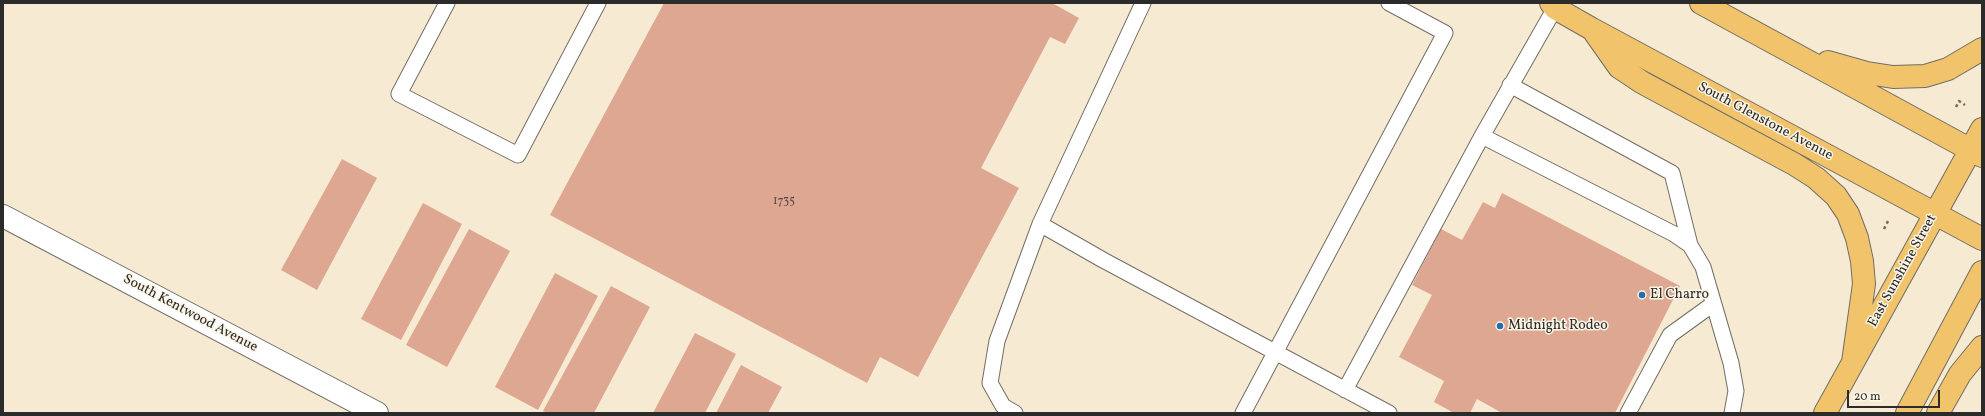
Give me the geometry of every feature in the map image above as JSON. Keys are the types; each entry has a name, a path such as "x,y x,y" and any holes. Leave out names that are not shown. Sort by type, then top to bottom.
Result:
{"main road":[{"path":"1701,3 1976,153"},
{"name":"South Glenstone Avenue","path":"1553,6 1592,29 1982,239"},
{"path":"1592,29 1619,67 1643,83 1794,164 1816,178 1836,196 1848,214 1857,238 1862,261 1864,284 1853,362"},
{"path":"1792,52 1867,73 1893,78 1925,76 1948,69 1982,49"},
{"name":"East Sunshine Street","path":"1825,413 1935,214 1976,153 1982,129"},
{"path":"1907,413 1982,272"},
{"path":"1938,413 1960,374 1982,347"}],"street":[{"name":"South Kentwood Avenue","path":"3,216 377,413"}],"lane":[{"path":"447,3 400,94 518,155 593,5"},
{"path":"1015,413 1003,406 990,383 997,340 1040,224 1143,3"},
{"path":"1243,413 1445,33 1390,3"},
{"path":"1345,390 1553,6"},
{"path":"1510,85 1672,173 1690,245 1703,267 1731,363 1736,391 1732,413"},
{"path":"1482,136 1674,234 1690,245"},
{"path":"1040,224 1110,264 1389,413"},
{"path":"1628,413 1670,336 1713,304"}],"path":[{"path":"1956,106 1959,101 1966,104"},
{"path":"1883,231 1889,218"}],"building":[{"path":"664,3 1052,3 1079,18 1065,44 1050,37 981,168 1019,188 918,377 880,357 867,383 550,215"},
{"path":"342,159 377,178 317,290 281,270"},
{"name":"Midnight Rodeo","path":"1502,193 1680,286 1615,413 1502,413 1477,399 1470,413 1454,413 1434,402 1444,381 1399,357 1432,295 1412,285 1441,229 1462,240 1483,202 1495,208"},
{"path":"423,203 462,224 401,340 361,319"},
{"path":"469,229 510,251 447,367 406,345"},
{"path":"555,273 598,296 538,410 495,387"},
{"path":"611,286 650,307 594,413 547,413 543,411"},
{"path":"695,333 736,354 705,413 653,413"},
{"path":"741,365 782,387 768,413 716,413"}],"place":[{"name":"El Charro","path":"1642,295"},
{"name":"Midnight Rodeo","path":"1500,326"}]}
